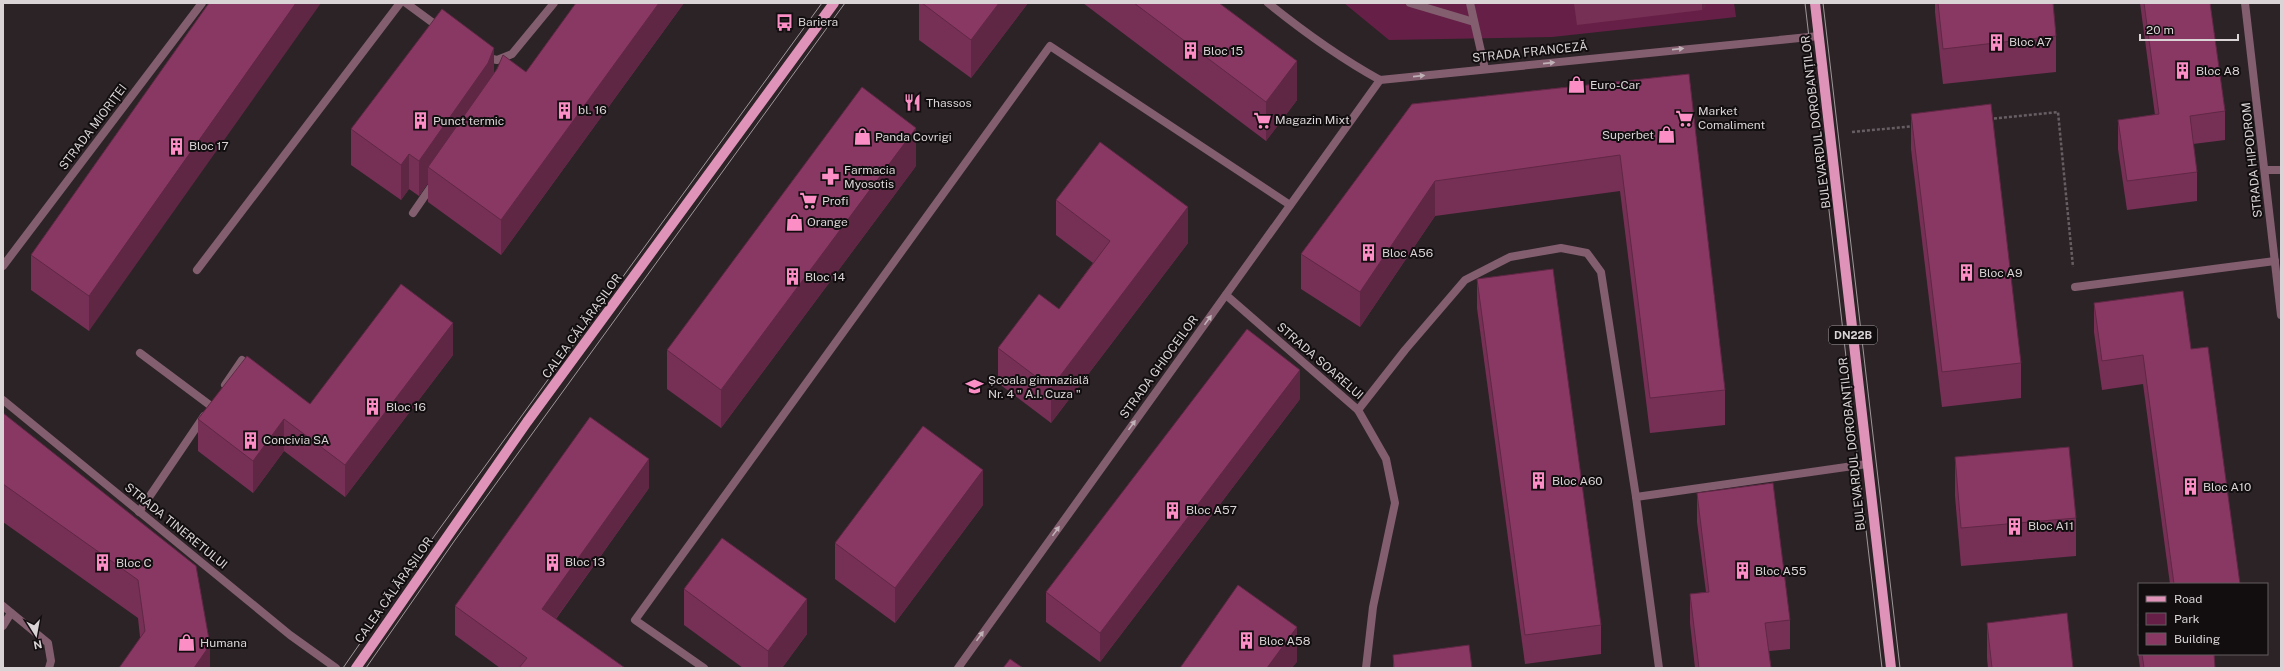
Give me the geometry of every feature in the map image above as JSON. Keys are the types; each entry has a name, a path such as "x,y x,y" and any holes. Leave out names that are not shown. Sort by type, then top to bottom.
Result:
{"main road":[{"name":"CALEA CĂLĂRAȘILOR","path":"356,668 528,422 834,3"},
{"name":"BULEVARDUL DOROBANȚILOR","path":"1814,3 1891,668"}],"street":[{"name":"STRADA MIORIȚEI","path":"3,266 202,3"},
{"path":"197,270 400,3"},
{"path":"406,3 448,34"},
{"path":"473,52 497,64 512,54 554,3"},
{"path":"1268,3 1302,30 1349,63 1380,80"},
{"path":"1410,3 1474,22"},
{"path":"1470,3 1485,69"},
{"name":"STRADA HIPODROM","path":"2245,3 2266,170 2281,315"},
{"name":"STRADA FRANCEZĂ","path":"1380,80 1819,36"},
{"path":"704,668 635,620 1050,46 1290,205"},
{"name":"STRADA GHIOCEILOR","path":"958,668 1380,80"},
{"path":"2266,170 2281,170"},
{"path":"413,213 440,176"},
{"path":"1358,410 1405,350 1466,280 1510,257 1561,248 1587,254 1602,272 1636,498 1659,668"},
{"path":"2075,287 2275,261"},
{"name":"STRADA SOARELUI","path":"1226,295 1358,410 1386,459 1395,503 1373,607 1366,668"},
{"path":"140,353 215,400"},
{"path":"139,512 242,360"},
{"name":"STRADA TINERETULUI","path":"3,400 290,635 336,668"},
{"path":"1636,498 1868,464"},
{"path":"3,606 48,643 51,661 50,668"},
{"path":"3,626 11,613"}],"path":[{"path":"1987,119 2058,112 2075,287"},
{"path":"1830,134 1917,126"}],"green space":[{"path":"1344,3 1734,3 1736,17 1552,37 1389,40"}],"building":[{"name":"Bloc 17","path":"209,3 296,3 89,296 31,255"},
{"path":"576,3 659,3 501,220 428,167 497,69 503,55 526,72"},
{"path":"922,3 999,3 971,40"},
{"path":"1134,3 1219,3 1297,61 1266,102"},
{"path":"1938,3 2053,3 2056,36 1943,49"},
{"name":"Bloc A8","path":"2144,3 2210,3 2225,111 2190,116 2197,172 2127,181 2118,120 2159,114"},
{"path":"442,9 494,48 488,63 419,161 409,154 401,165 351,129"},
{"name":"Bloc A56","path":"1689,74 1725,390 1650,398 1620,155 1435,181 1360,292 1301,254 1412,104"},
{"path":"862,87 916,128 721,390 667,350"},
{"name":"Bloc A9","path":"1991,104 2021,363 1942,372 1911,114"},
{"path":"1100,142 1188,207 1051,388 998,348 1039,294 1059,309 1110,241 1056,200"},
{"name":"Bloc A60","path":"1553,269 1601,625 1525,635 1477,279"},
{"path":"401,284 453,323 345,465 284,419 253,461 198,419 247,356 310,404"},
{"name":"Bloc A10","path":"2183,291 2191,349 2208,347 2240,583 2174,583 2143,355 2102,361 2094,303"},
{"name":"Bloc A57","path":"1247,329 1300,370 1100,633 1046,592"},
{"path":"3,413 196,566 210,645 194,668 119,668 145,631 138,580 3,484"},
{"name":"Bloc 13","path":"590,417 649,459 542,609 625,668 519,668 527,658 455,606"},
{"path":"923,426 983,470 895,588 835,543"},
{"path":"2069,447 2076,518 1961,528 1955,457"},
{"name":"Bloc A55","path":"1773,483 1790,620 1765,623 1771,668 1699,668 1690,594 1709,592 1697,493"},
{"path":"722,538 807,599 768,651 684,589"},
{"path":"1238,585 1297,627 1267,668 1180,668"},
{"path":"2067,613 2073,668 1992,668 1987,623"},
{"path":"1469,645 1472,668 1394,668 1393,655"},
{"path":"2142,655 2214,655 2215,668 2144,668"},
{"path":"1010,659 1023,668 1003,668"}],"tram line":[{"path":"343,668 435,535 822,3"},
{"path":"366,668 455,540 845,3"},
{"path":"1805,3 1882,668"},
{"path":"1823,3 1900,668"}],"place":[{"name":"Bariera","path":"785,22"},
{"name":"Bloc A7","path":"1996,42"},
{"name":"Bloc 15","path":"1190,51"},
{"name":"Bloc A8","path":"2183,71"},
{"name":"Euro-Car","path":"1577,85"},
{"name":"Thassos","path":"913,103"},
{"name":"bl. 16","path":"565,110"},
{"name":"Market Comaliment","path":"1685,118"},
{"name":"Magazin Mixt","path":"1262,120"},
{"name":"Punct termic","path":"420,121"},
{"name":"Superbet","path":"1667,135"},
{"name":"Panda Covrigi","path":"862,137"},
{"name":"Bloc 17","path":"176,146"},
{"name":"Farmacia Myosotis","path":"831,177"},
{"name":"Profi","path":"809,201"},
{"name":"Orange","path":"794,222"},
{"name":"Bloc A56","path":"1369,253"},
{"name":"Bloc A9","path":"1966,273"},
{"name":"Bloc 14","path":"792,277"},
{"name":"Școala gimnazială Nr. 4 \" A.I. Cuza \"","path":"975,387"},
{"name":"Bloc 16","path":"373,407"},
{"name":"Concivia SA","path":"250,440"},
{"name":"Bloc A60","path":"1539,481"},
{"name":"Bloc A10","path":"2190,487"},
{"name":"Bloc A57","path":"1173,510"},
{"name":"Bloc A11","path":"2015,526"},
{"name":"Bloc 13","path":"552,562"},
{"name":"Bloc C","path":"103,563"},
{"name":"Bloc A55","path":"1742,571"},
{"name":"Bloc A58","path":"1246,641"},
{"name":"Humana","path":"187,643"}]}
